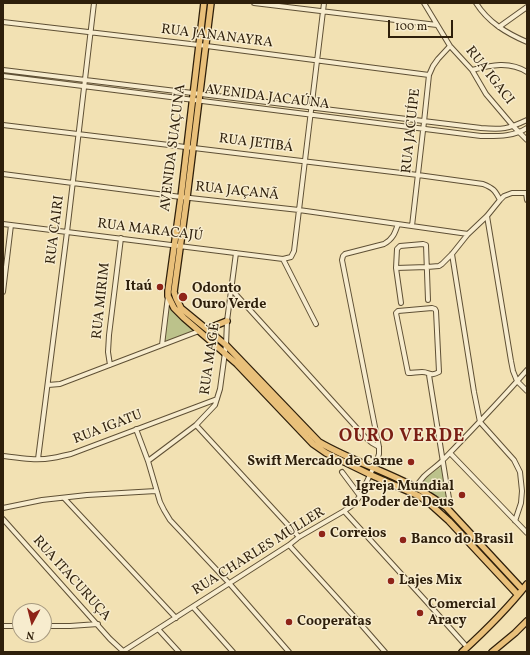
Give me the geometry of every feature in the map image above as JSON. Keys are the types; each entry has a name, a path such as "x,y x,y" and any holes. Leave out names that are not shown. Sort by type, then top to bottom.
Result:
{"main road":[{"name":"AVENIDA SUAÇUNA","path":"197,93 199,45 204,3"},
{"name":"AVENIDA SUAÇUNA","path":"184,197 186,147 206,46 211,3"},
{"name":"AVENIDA SUAÇUNA","path":"168,296 193,148 196,100"},
{"name":"AVENIDA SUAÇUNA","path":"177,246 174,292 176,298 181,308 207,329"},
{"path":"168,296 174,308 224,352 313,444 326,453 419,496 438,510 470,542 518,595"},
{"path":"227,321 207,329 226,345 318,442 332,450 416,488 446,507 522,589"},
{"path":"416,488 419,496"},
{"path":"438,510 446,507"},
{"path":"463,535 469,531"},
{"path":"462,652 483,632 527,584"},
{"path":"492,652 515,634 527,621"},
{"path":"467,648 472,652"}],"street":[{"name":"RUA CAIRI","path":"38,459 94,3"},
{"path":"254,3 437,25"},
{"path":"316,324 283,259 289,258 292,255 312,108 324,3"},
{"name":"RUA IGACI","path":"424,3 450,46 472,70 486,94 527,140"},
{"path":"476,3 491,22 510,34 527,42"},
{"path":"499,27 527,7"},
{"name":"RUA JANANAYRA","path":"3,22 199,45 429,75"},
{"name":"RUA JACUÍPE","path":"412,226 429,75 438,58 450,46"},
{"path":"472,70 502,65 516,66 527,72"},
{"name":"AVENIDA JACAÚNA","path":"3,70 495,130 514,126 527,120"},
{"name":"AVENIDA JACAÚNA","path":"3,76 481,136 502,136 520,132 527,128"},
{"name":"RUA JETIBÁ","path":"3,125 483,184 491,187 496,192 500,200"},
{"name":"RUA JAÇANÃ","path":"3,174 299,210 468,234"},
{"path":"396,268 427,267 442,264 500,200 512,193 526,193 527,200"},
{"path":"487,216 510,361 518,381 527,392"},
{"name":"RUA MARACAJÚ","path":"3,224 283,259"},
{"name":"RUA CHARLES MULLER","path":"123,652 289,545 299,537 344,511 354,504 360,496 371,475 379,454 379,447 342,260 345,254 388,242 393,236 398,224"},
{"path":"3,292 11,225"},
{"name":"RUA MIRIM","path":"110,365 108,352 109,335 121,238"},
{"path":"401,303 396,268 398,247 400,246 423,244 426,247 428,300"},
{"name":"RUA MAGÉ","path":"148,461 196,425 212,410 215,405 220,388 226,345 227,321 236,254"},
{"path":"452,254 480,422 514,460 520,472 522,487 521,503 515,521"},
{"path":"231,289 365,437 379,447"},
{"path":"162,345 168,296"},
{"path":"432,308 435,309 439,371 429,375 424,372 407,372 396,312 432,308"},
{"path":"48,385 60,384 199,331"},
{"path":"416,488 425,475 450,453 527,370"},
{"path":"429,375 449,498 449,503 446,507"},
{"name":"RUA IGATU","path":"3,456 38,459 71,454 217,399"},
{"path":"196,425 299,537"},
{"path":"136,429 148,461 160,502 170,520 229,583 289,652"},
{"path":"450,453 527,533"},
{"path":"342,472 360,496"},
{"path":"3,508 42,500 87,494 156,491"},
{"path":"64,498 176,618"},
{"path":"344,511 467,648"},
{"name":"RUA ITACURUÇA","path":"3,519 123,652"},
{"path":"289,545 385,652"},
{"path":"193,607 233,652"},
{"path":"52,626 98,624"},
{"path":"158,629 179,652"}],"green space":[{"path":"168,304 172,309 195,331 164,341"},
{"path":"442,466 448,495 443,501 419,487 426,478"}],"place":[{"name":"Itaú","path":"160,287"},
{"name":"Odonto Ouro Verde","path":"183,297"},
{"name":"Swift Mercado de Carne","path":"411,462"},
{"name":"Igreja Mundial do Poder de Deus","path":"462,495"},
{"name":"Correios","path":"322,534"},
{"name":"Banco do Brasil","path":"403,540"},
{"name":"Lajes Mix","path":"391,581"},
{"name":"Comercial Aracy","path":"420,613"},
{"name":"Cooperatas","path":"289,622"}],"district":[{"name":"OURO VERDE","path":"402,438"}]}
